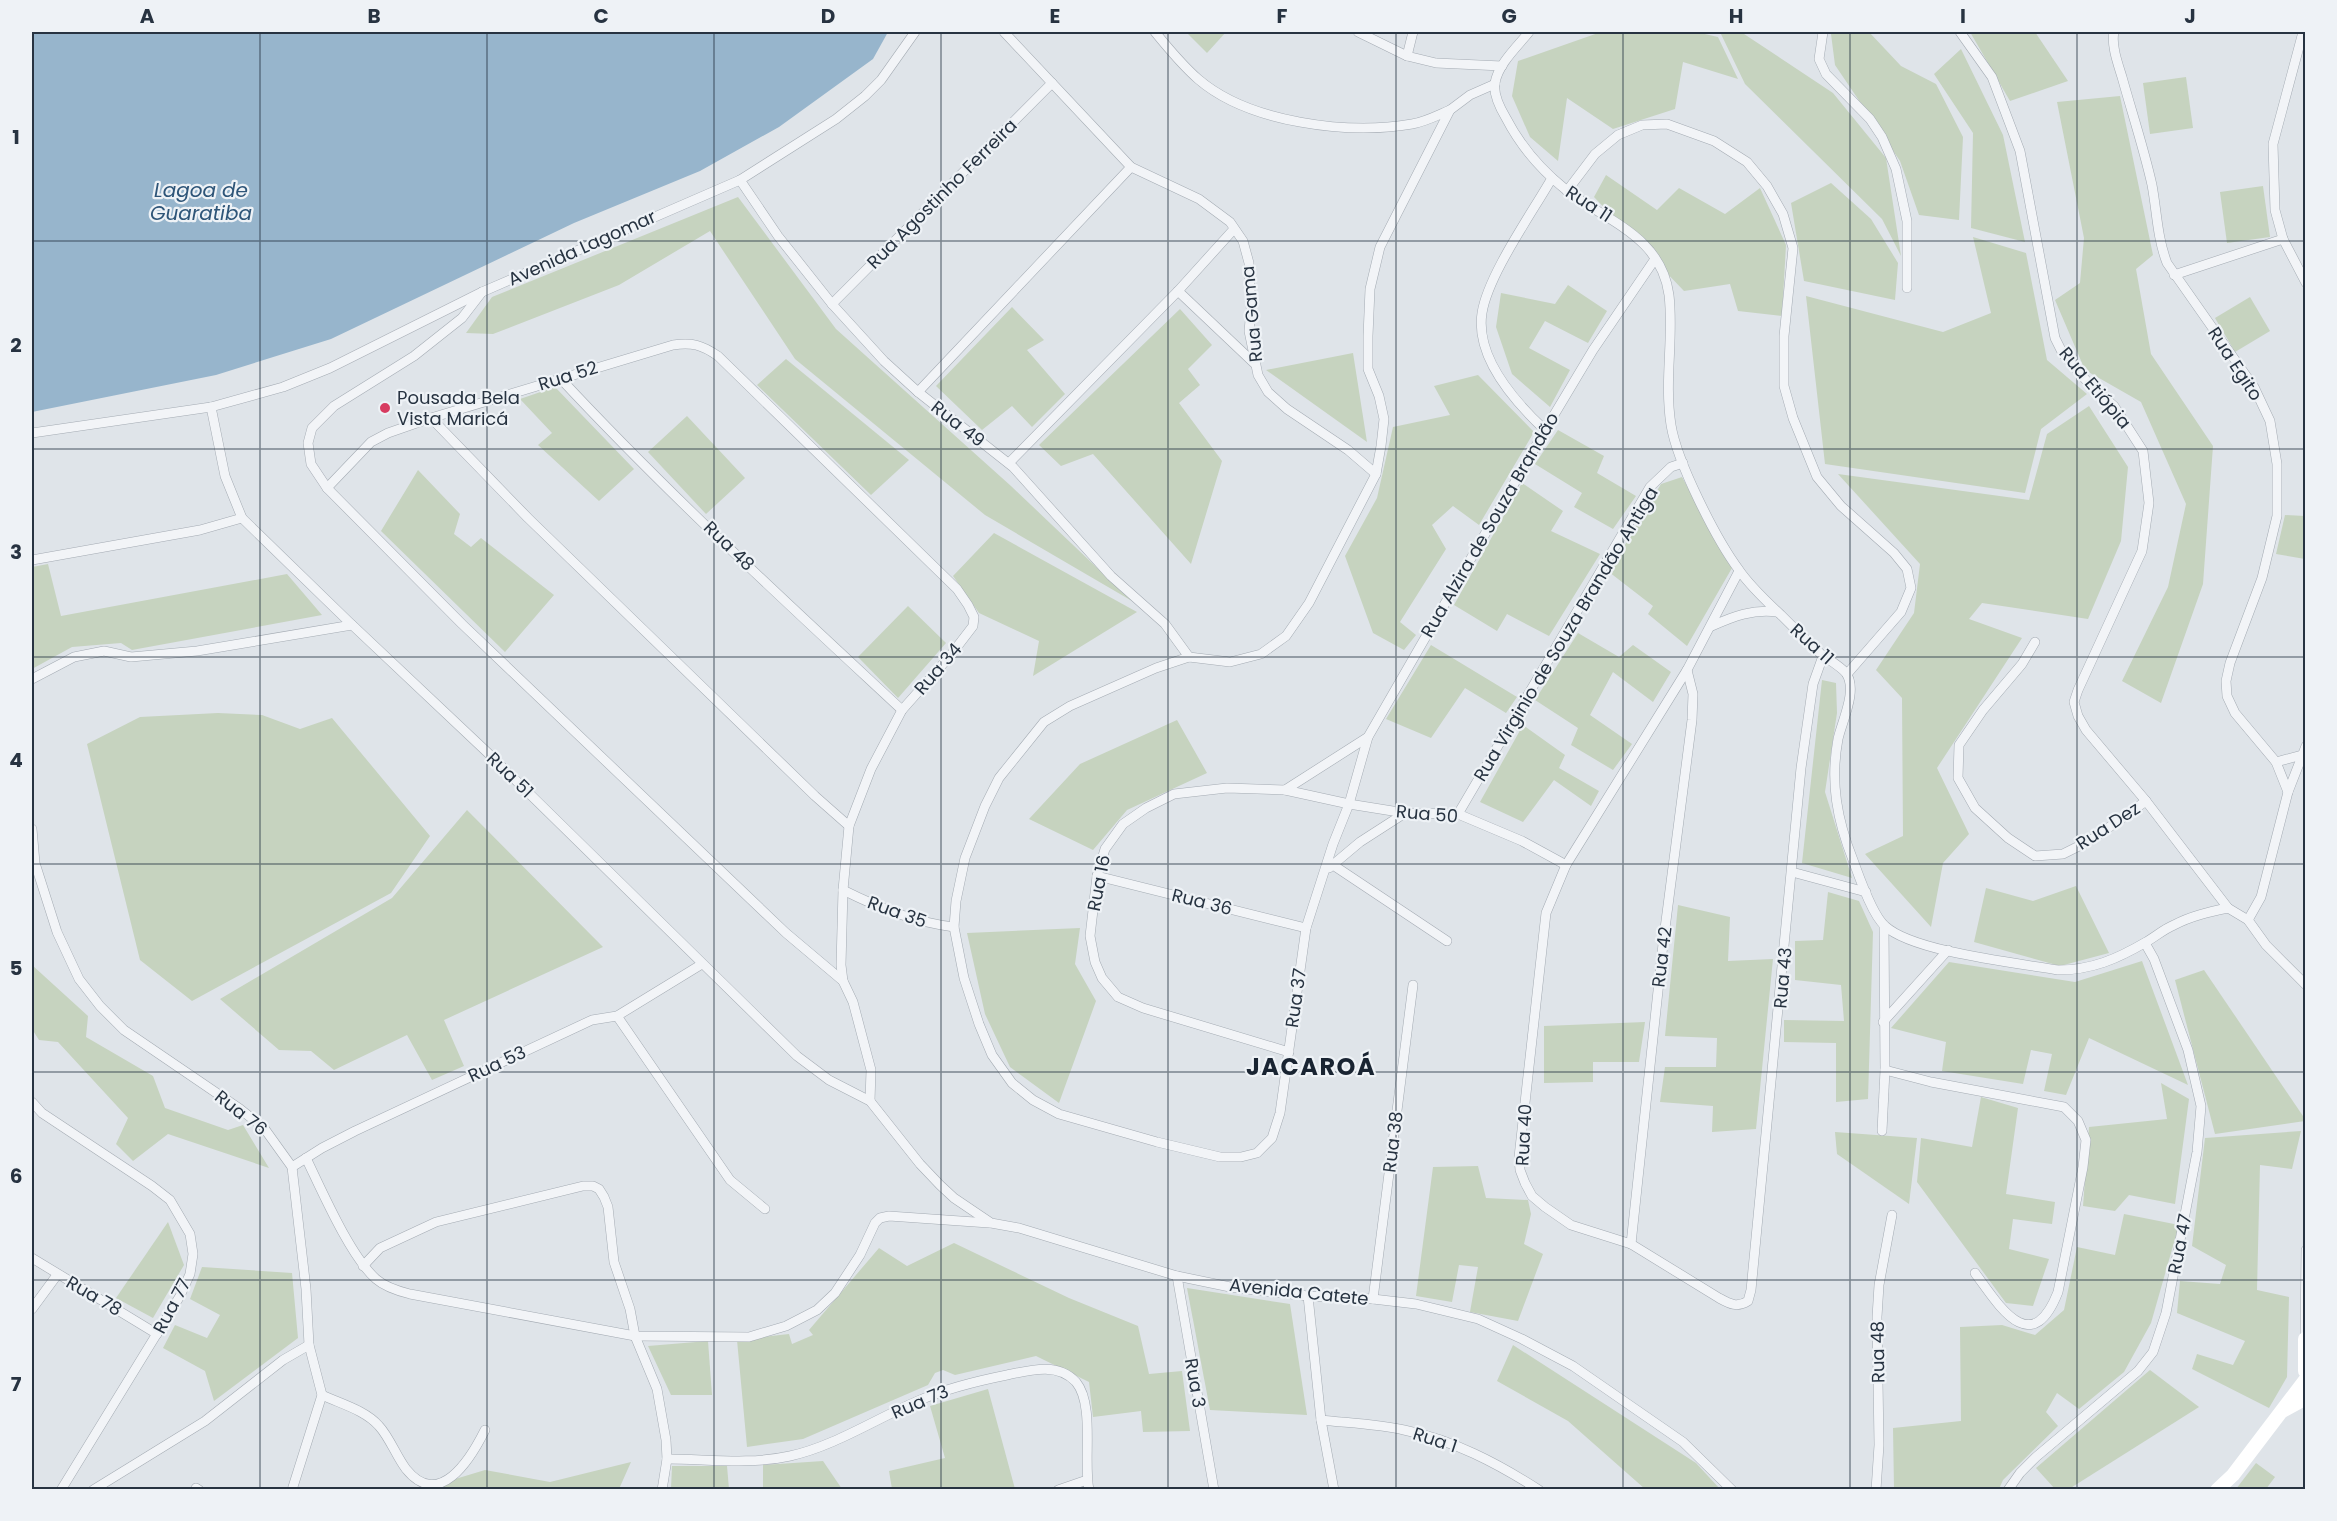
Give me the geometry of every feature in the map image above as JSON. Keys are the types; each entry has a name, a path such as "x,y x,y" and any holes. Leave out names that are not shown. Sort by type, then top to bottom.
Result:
{"main road":[{"path":"2305,1340 2305,1372"},
{"path":"2217,1490 2233,1474 2306,1378"},
{"path":"2280,1412 2306,1398"}],"street":[{"name":"Avenida Lagomar","path":"32,433 211,407 283,387 330,368 482,292 740,180 836,118 865,96 881,80 915,32"},
{"name":"Rua Gama","path":"1004,32 1131,167 1199,199 1230,222 1242,241 1249,263 1251,310 1249,331 1258,375 1268,392 1287,409 1348,450 1376,474"},
{"path":"1155,32 1169,50 1200,80 1233,100 1284,119 1340,129 1414,124 1450,110 1470,95 1495,84 1502,66 1529,32"},
{"path":"1358,32 1407,56 1436,63 1502,66"},
{"path":"1407,56 1413,32"},
{"path":"1823,32 1819,59 1826,74 1870,119 1882,137 1896,169 1907,221 1907,288"},
{"name":"Rua Etiópia","path":"1960,32 1992,77 2020,151 2055,338 2063,354 2092,387 2114,406 2144,451 2149,502 2142,551 2074,702 2078,716 2086,730 2146,801 2228,908"},
{"name":"Rua Egito","path":"2114,32 2120,71 2147,165 2160,244 2174,275 2254,387 2270,422 2277,464 2277,516 2262,578 2230,663 2226,681 2227,696 2235,713 2276,762 2288,792"},
{"path":"2303,32 2273,144 2275,210 2283,239 2306,283"},
{"name":"Rua Agostinho Ferreira","path":"832,304 1052,83"},
{"name":"Rua 11","path":"1495,84 1498,104 1511,128 1541,168 1567,191 1628,229 1642,242 1667,280 1670,305 1667,390 1672,429 1683,463 1711,523 1739,571 1823,656 1847,674 1851,688 1838,739 1835,801 1842,832 1866,892 1884,926"},
{"path":"954,927 956,901 965,858 985,806 999,778 1044,722 1070,706 1156,668 1189,657 1230,662 1261,654 1286,636 1309,603 1376,474 1384,419 1379,396 1368,369 1368,324 1373,271 1380,247 1450,110"},
{"path":"1567,191 1595,154 1618,135 1642,124 1667,124 1714,141 1748,162 1771,193 1783,214 1793,248 1784,336 1784,386 1793,418 1818,477 1841,506 1894,553 1907,569 1911,588 1901,612 1847,674"},
{"path":"918,392 1131,167"},
{"path":"1545,430 1515,400 1501,381 1489,357 1483,334 1482,313 1494,280 1552,178"},
{"name":"Rua 49","path":"740,180 778,236 832,304 884,361 918,392 1009,463 1111,576 1165,624 1189,657"},
{"path":"1009,463 1178,291 1234,229"},
{"path":"2174,275 2283,239"},
{"name":"Rua Alzira de Souza Brandão","path":"1349,804 1368,737 1593,350 1655,259"},
{"path":"1178,291 1256,364"},
{"path":"482,292 462,318 414,356 334,406 312,428 308,443 311,464 327,488 462,624 786,933 843,981"},
{"name":"Rua 52","path":"327,488 371,442 388,434 431,418 560,378 673,345 691,343"},
{"name":"Rua 34","path":"691,343 705,346 718,356 957,589 974,617 973,626 950,656 902,710 871,769 849,826 840,945 843,981 853,1002 871,1070 870,1101"},
{"name":"Rua 48","path":"560,378 597,418 786,602 902,710"},
{"name":"Rua 51","path":"211,407 225,476 242,518 352,626 489,754 797,1056 829,1080 870,1101"},
{"path":"431,418 528,518 815,796 849,826"},
{"name":"Rua Virginio de Souza Brandão Antiga","path":"1458,814 1650,487 1671,467 1683,463"},
{"path":"32,560 200,530 242,518"},
{"name":"Rua 40","path":"1739,571 1687,670 1566,865 1550,898 1544,925 1519,1156 1520,1170 1532,1196 1571,1225 1631,1244 1732,1305 1741,1306 1748,1301"},
{"path":"1712,626 1733,616 1759,610 1777,612"},
{"path":"32,679 74,657 104,651 130,657 197,651 352,626"},
{"name":"Rua Dez","path":"2035,642 2022,664 1983,710 1959,745 1958,778 1975,808 2008,838 2035,856 2063,854 2078,847 2146,801"},
{"name":"Rua 43","path":"1748,1301 1753,1275 1801,768 1813,684 1823,656"},
{"name":"Rua 42","path":"1631,1244 1663,944 1692,720 1692,694 1687,670"},
{"path":"1285,790 1368,737"},
{"path":"2276,762 2304,751"},
{"path":"2248,920 2261,897 2288,792 2304,751"},
{"name":"Rua 16","path":"1289,1052 1143,1008 1118,996 1102,978 1095,962 1090,936 1097,876 1105,849 1123,824 1146,808 1174,794 1227,788 1285,790 1349,804"},
{"name":"Rua 50","path":"1349,804 1405,813 1458,814 1522,841 1566,865"},
{"name":"Rua 37","path":"954,927 964,978 992,1055 1012,1083 1033,1101 1059,1114 1220,1157 1241,1157 1257,1153 1272,1138 1278,1125 1306,927 1323,872 1349,804"},
{"path":"1323,872 1360,842 1405,813"},
{"name":"Rua 76","path":"32,829 35,863 57,932 68,959 93,997 124,1030 240,1109 264,1128 292,1167 306,1289 309,1345 322,1395"},
{"path":"1333,864 1447,941"},
{"path":"1792,872 1866,892"},
{"name":"Rua 36","path":"1097,876 1306,927"},
{"name":"Rua 35","path":"843,890 903,916 928,924 954,927"},
{"path":"1882,1131 1885,1070 1884,926 1916,943 2058,970 2078,970 2098,966 2145,943 2173,925 2228,908 2248,920 2266,945 2306,985"},
{"name":"Rua 47","path":"2008,1490 2019,1473 2036,1457 2138,1371 2153,1352 2166,1313 2197,1152 2201,1106 2188,1050 2154,959 2145,943"},
{"path":"1884,1022 1948,950"},
{"name":"Rua 53","path":"292,1167 386,1115 592,1020 617,1016 702,964"},
{"name":"Rua 38","path":"1373,1299 1413,985"},
{"path":"617,1016 730,1180 765,1209"},
{"path":"1885,1070 1931,1082 2064,1107 2078,1121 2086,1140 2083,1167 2058,1293 2052,1308 2033,1324 2021,1324 2008,1317 1975,1273"},
{"name":"Avenida Catete","path":"870,1101 920,1164 940,1185 954,1198 991,1223 1069,1242 1177,1276 1230,1287 1308,1296 1373,1299 1416,1304 1478,1319 1573,1366 1683,1442 1732,1490"},
{"name":"Rua 77","path":"32,1102 42,1113 170,1200 190,1234 193,1254 190,1274 180,1296 61,1490"},
{"path":"306,1158 363,1266 377,1281 410,1294 635,1336 749,1337 786,1326 817,1310 835,1293 860,1256 875,1223 880,1218 889,1216 991,1223"},
{"path":"363,1266 380,1248 436,1222 593,1186 599,1189 608,1207 614,1262 630,1310 635,1336 657,1389 664,1419 667,1459 662,1490"},
{"name":"Rua 48","path":"1876,1490 1879,1445 1877,1317 1879,1285 1892,1215"},
{"path":"2305,1340 2306,1250"},
{"name":"Rua 78","path":"32,1258 157,1334"},
{"path":"32,1309 57,1275"},
{"name":"Rua 3","path":"1177,1276 1214,1490"},
{"path":"1308,1296 1321,1420 1334,1490"},
{"path":"93,1490 205,1421 283,1360 309,1345"},
{"name":"Rua 73","path":"667,1459 760,1460 791,1456 841,1437 920,1400 967,1383 1036,1369 1062,1371 1077,1383 1086,1404 1088,1485"},
{"path":"292,1490 322,1395 372,1419 381,1427 404,1467 421,1483 430,1485 445,1481 460,1471 473,1454 485,1430"},
{"name":"Rua 1","path":"1321,1420 1403,1430 1440,1439 1494,1461 1539,1490"},
{"path":"1058,1490 1088,1485"}],"green space":[{"path":"1186,32 1226,32 1207,53"},
{"path":"1601,32 1696,32 1718,37 1738,79 1683,62 1675,109 1613,129 1567,98 1558,161 1530,137 1512,96 1518,61"},
{"path":"1720,32 1741,32 1833,93 1886,158 1901,256 1882,219 1745,84"},
{"path":"1869,32 1901,66 1936,84 1963,137 1959,220 1919,215 1900,161 1835,65 1831,34"},
{"path":"1970,32 2035,32 2068,81 2010,101"},
{"path":"1961,49 2003,135 2025,242 1971,228 1973,133 1934,74"},
{"path":"2186,77 2193,128 2150,134 2143,83"},
{"path":"2120,96 2153,255 2136,269 2151,354 2213,446 2203,584 2161,703 2122,681 2168,587 2186,504 2141,402 2085,370 2055,300 2080,283 2084,238 2057,102"},
{"path":"1606,175 1657,210 1679,188 1725,214 1760,188 1786,245 1782,316 1738,311 1730,284 1684,291 1594,197"},
{"path":"1831,183 1871,219 1898,263 1895,300 1804,281 1791,203"},
{"path":"2263,186 2270,237 2227,243 2220,192"},
{"path":"738,197 836,329 1011,486 1132,601 985,515 795,359 710,231 619,285 493,334 466,333 492,297"},
{"path":"1973,237 2026,253 2047,360 2087,394 2041,429 2025,493 1825,464 1806,296 1943,332 1991,313"},
{"path":"1568,285 1607,311 1588,343 1545,321 1529,348 1570,370 1550,407 1512,374 1496,327 1501,293 1555,304"},
{"path":"2250,297 2270,331 2235,352 2215,318"},
{"path":"1012,307 1044,340 1027,350 1065,394 1032,427 1012,406 982,430 936,386"},
{"path":"1180,309 1212,345 1188,369 1200,385 1179,403 1222,461 1191,564 1093,454 1061,466 1039,445"},
{"path":"1353,353 1367,442 1266,370"},
{"path":"786,359 909,460 871,495 757,385"},
{"path":"1478,375 1534,432 1479,525 1453,506 1432,525 1446,549 1400,622 1416,635 1404,650 1373,633 1345,556 1377,498 1393,427 1450,415 1434,386"},
{"path":"555,387 634,469 599,501 538,445 552,433 520,399"},
{"path":"2089,406 2128,467 2121,541 2088,619 1982,603 1969,619 2022,638 1937,768 1969,834 1943,863 1931,927 1865,854 1903,836 1902,698 1876,670 1914,613 1920,564 1838,474 2029,500 2047,434"},
{"path":"687,416 745,478 706,514 648,452"},
{"path":"1558,430 1604,456 1597,473 1636,496 1613,529 1574,507 1582,493 1535,464"},
{"path":"418,470 460,514 454,534 471,547 481,538 554,595 505,652 381,531"},
{"path":"1682,477 1732,568 1687,646 1648,614 1653,606 1609,572 1661,484"},
{"path":"1522,483 1563,511 1551,531 1600,554 1549,636 1507,614 1497,631 1454,605"},
{"path":"2285,515 2305,516 2305,559 2276,554"},
{"path":"994,533 1137,612 1033,676 1039,641 979,613 953,576"},
{"path":"48,564 61,616 287,574 322,615 132,650 121,643 72,647 32,669 32,567"},
{"path":"908,606 946,643 898,698 858,657"},
{"path":"1578,633 1619,657 1633,645 1671,672 1653,702 1613,672 1590,715 1632,744 1613,770 1571,745 1578,728 1535,700"},
{"path":"1431,645 1517,697 1506,713 1465,688 1431,738 1386,719"},
{"path":"1822,680 1836,683 1837,713 1825,792 1852,878 1802,863"},
{"path":"218,713 262,715 300,729 332,718 430,836 391,893 192,1001 140,960 87,744 140,717"},
{"path":"1177,720 1207,773 1127,810 1093,850 1029,819 1080,764"},
{"path":"1523,725 1565,755 1559,768 1599,791 1591,806 1554,780 1523,822 1480,802"},
{"path":"467,810 603,947 444,1020 464,1066 432,1080 407,1035 334,1070 311,1051 279,1050 220,999 392,898"},
{"path":"2076,886 2109,953 2060,966 1974,942 1986,888 2033,901"},
{"path":"1828,892 1859,901 1873,932 1868,1099 1836,1102 1836,1043 1784,1042 1784,1020 1844,1021 1841,985 1795,980 1795,941 1823,940"},
{"path":"1678,905 1730,917 1728,961 1773,959 1756,1129 1712,1132 1713,1106 1660,1102 1665,1067 1716,1067 1717,1038 1665,1036"},
{"path":"1080,928 1075,964 1096,1001 1059,1103 1010,1067 985,1014 967,933"},
{"path":"2142,961 2188,1085 2089,1038 2066,1095 2044,1091 2052,1054 2031,1050 2023,1084 1942,1071 1946,1042 1891,1028 1949,962 2075,982"},
{"path":"32,965 88,1016 86,1037 153,1076 165,1108 228,1130 243,1125 269,1168 168,1134 133,1161 116,1144 128,1118 58,1042 39,1040 32,1029"},
{"path":"2204,970 2305,1121 2215,1134 2175,980"},
{"path":"1645,1022 1639,1062 1593,1062 1593,1082 1544,1083 1544,1026"},
{"path":"2161,1083 2189,1099 2175,1204 2129,1195 2115,1211 2083,1206 2089,1127 2167,1119"},
{"path":"1981,1097 2018,1108 2006,1194 2055,1202 2052,1224 2013,1219 2009,1249 2049,1259 2033,1306 2006,1303 1917,1182 1921,1138 1972,1147"},
{"path":"2301,1131 2292,1169 2260,1165 2257,1290 2289,1297 2287,1377 2269,1408 2192,1369 2197,1354 2233,1365 2245,1341 2177,1313 2180,1281 2220,1284 2226,1265 2192,1246 2205,1138"},
{"path":"1835,1132 1917,1138 1909,1204 1837,1154"},
{"path":"1478,1166 1486,1198 1528,1200 1531,1214 1524,1244 1543,1254 1518,1321 1470,1312 1478,1267 1459,1265 1452,1302 1416,1296 1433,1167"},
{"path":"2124,1214 2179,1225 2151,1323 2124,1372 2079,1409 2057,1393 2046,1412 2058,1426 2003,1480 1999,1489 1894,1489 1893,1428 1961,1421 1960,1327 2002,1325 2035,1335 2064,1310 2077,1247 2115,1255"},
{"path":"168,1222 184,1265 153,1318 116,1298"},
{"path":"954,1243 1069,1298 1138,1326 1149,1374 1182,1371 1190,1431 1143,1432 1141,1411 1093,1417 1089,1382 1036,1356 955,1375 943,1370 935,1373 928,1385 803,1439 747,1447 737,1340 789,1334 792,1344 813,1335 809,1330 879,1248 907,1266"},
{"path":"202,1267 292,1273 298,1338 214,1401 205,1371 163,1348 175,1325 207,1338 220,1315 190,1299"},
{"path":"1187,1288 1290,1304 1307,1415 1210,1410"},
{"path":"708,1341 712,1395 671,1395 648,1346"},
{"path":"1513,1345 1696,1463 1720,1489 1645,1489 1568,1421 1497,1381"},
{"path":"2150,1370 2199,1407 2069,1489 2055,1489 2036,1468"},
{"path":"988,1389 1015,1489 892,1489 889,1471 945,1458 930,1406"},
{"path":"823,1461 842,1489 763,1489 763,1465"},
{"path":"631,1462 619,1489 419,1490 485,1470 550,1482"},
{"path":"2256,1463 2275,1477 2266,1489 2236,1489"},
{"path":"672,1466 727,1466 729,1489 671,1489"}],"water":[{"name":"Lagoa de Guaratiba","path":"32,32 888,32 873,59 779,127 700,171 574,223 331,339 216,375 32,412"}],"place":[{"name":"Pousada Bela Vista Maricá","path":"385,408"}],"district":[{"name":"JACAROÁ","path":"1311,1067"}]}
